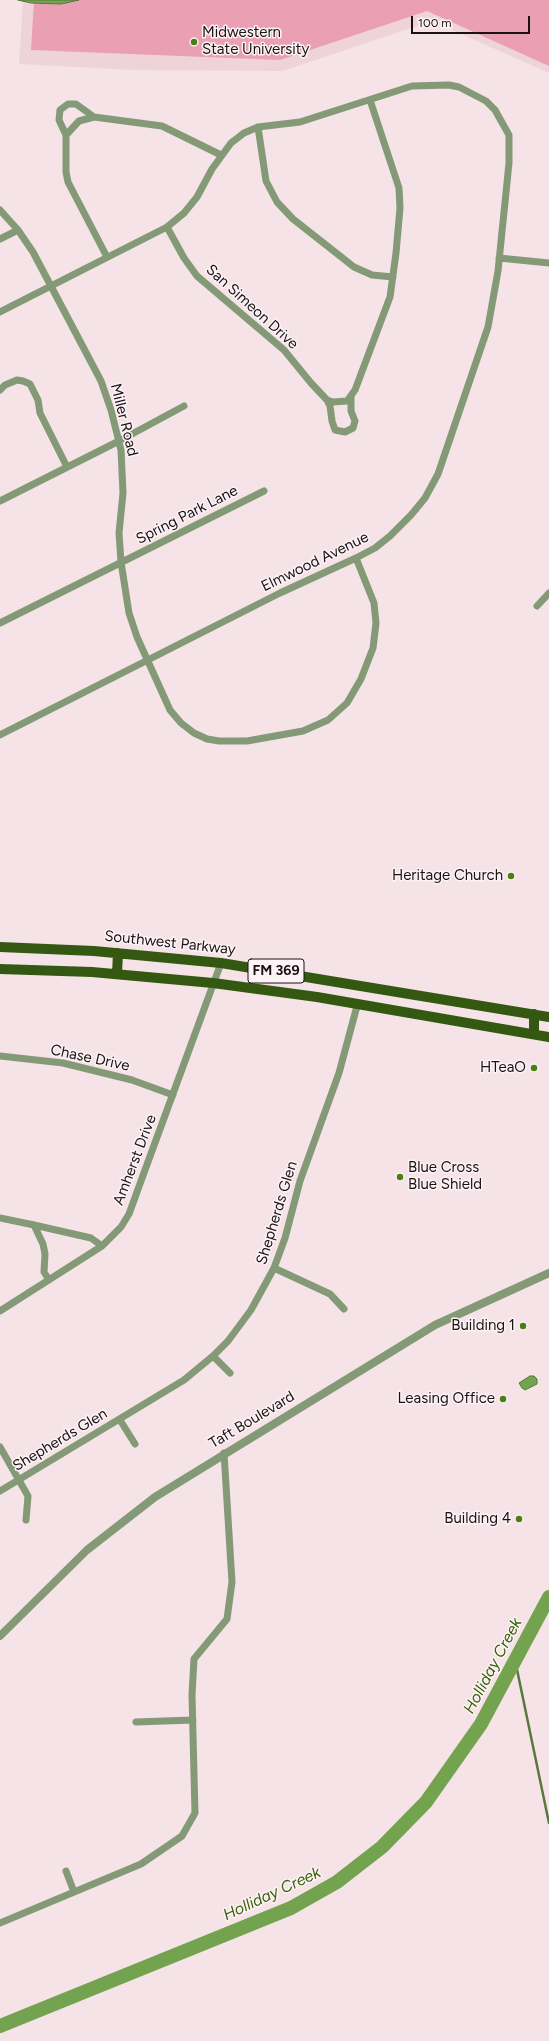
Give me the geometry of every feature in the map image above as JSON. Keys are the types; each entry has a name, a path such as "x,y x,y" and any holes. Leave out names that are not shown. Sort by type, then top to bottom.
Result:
{"main road":[{"name":"Southwest Parkway","path":"0,947 118,953 221,963 549,1017"},
{"path":"117,974 118,953"},
{"name":"FM 369","path":"0,969 117,974 214,983 317,997 357,1006 549,1037"},
{"path":"534,1014 534,1034"}],"street":[{"name":"Elmwood Avenue","path":"0,312 167,227 176,220 197,197 221,155 231,143 244,133 258,127 300,122 412,86 450,85 459,87 479,96 495,110 509,135 510,145 499,258 488,327 432,486 425,498 402,526 375,548 356,558 147,660 0,735"},
{"name":"San Simeon Drive","path":"167,227 184,258 197,276 284,350 327,400 330,406 335,430 345,432 353,428 355,421 351,411 351,396 390,297 400,208 399,188 370,100"},
{"path":"94,117 76,104 68,104 60,110 59,120 66,135 64,163 68,182 107,257"},
{"path":"66,135 79,121 94,117 162,126 221,155"},
{"path":"258,127 266,182 277,202 293,219 354,267 372,275 393,277"},
{"name":"Miller Road","path":"0,210 18,230 51,285 102,381 119,441 123,467 123,494 120,533 121,562 128,613 147,660 170,710 194,733 207,739 232,742 268,738 303,730 328,720 347,703 353,694 373,648 376,623 374,603 356,558"},
{"path":"0,239 18,230"},
{"path":"499,258 549,263"},
{"path":"0,390 5,385 17,380 30,384 38,400 40,413 67,467"},
{"path":"327,400 341,403 347,401 351,396"},
{"path":"0,502 184,406"},
{"name":"Spring Park Lane","path":"0,623 264,491"},
{"path":"537,606 549,593"},
{"name":"Amherst Drive","path":"0,1311 102,1246 121,1227 129,1214 221,963"},
{"name":"Shepherds Glen","path":"0,1491 120,1420 179,1383 213,1356 228,1341 251,1310 274,1268 285,1238 300,1181 339,1072 357,1006"},
{"name":"Chase Drive","path":"0,1056 63,1063 132,1080 173,1095"},
{"path":"0,1218 91,1238 102,1246"},
{"path":"34,1225 43,1244 45,1254 44,1272 49,1280"},
{"path":"274,1268 330,1294 344,1309"},
{"name":"Taft Boulevard","path":"0,1636 66,1568 108,1532 155,1497 224,1453 435,1325 549,1273"},
{"path":"213,1356 230,1373"},
{"path":"120,1420 135,1444"},
{"path":"0,1447 28,1496 26,1520"},
{"path":"0,1923 141,1864 182,1836 195,1813 193,1720 194,1659 227,1619 232,1582 224,1453"},
{"path":"136,1722 193,1720"},
{"path":"66,1871 74,1892"}],"shaded area":[{"path":"18,0 79,0 61,4 31,3"},
{"name":"Midwestern State University","path":"23,0 549,0 549,73 432,21 283,71 133,70 19,64"},
{"name":"Midwestern State University","path":"34,0 549,0 549,66 427,11 280,60 31,50"},
{"path":"530,1376 534,1376 537,1379 537,1384 525,1390 519,1383"}],"waterway":[{"name":"Holliday Creek","path":"0,2026 291,1908 337,1882 382,1847 426,1802 481,1724 549,1597"},
{"path":"515,1660 549,1823"}],"place":[{"name":"Midwestern State University","path":"194,42"},
{"name":"Heritage Church","path":"511,876"},
{"name":"HTeaO","path":"534,1068"},
{"name":"Blue Cross Blue Shield","path":"400,1177"},
{"name":"Building 1","path":"523,1326"},
{"name":"Leasing Office","path":"503,1399"},
{"name":"Building 4","path":"519,1519"}]}
